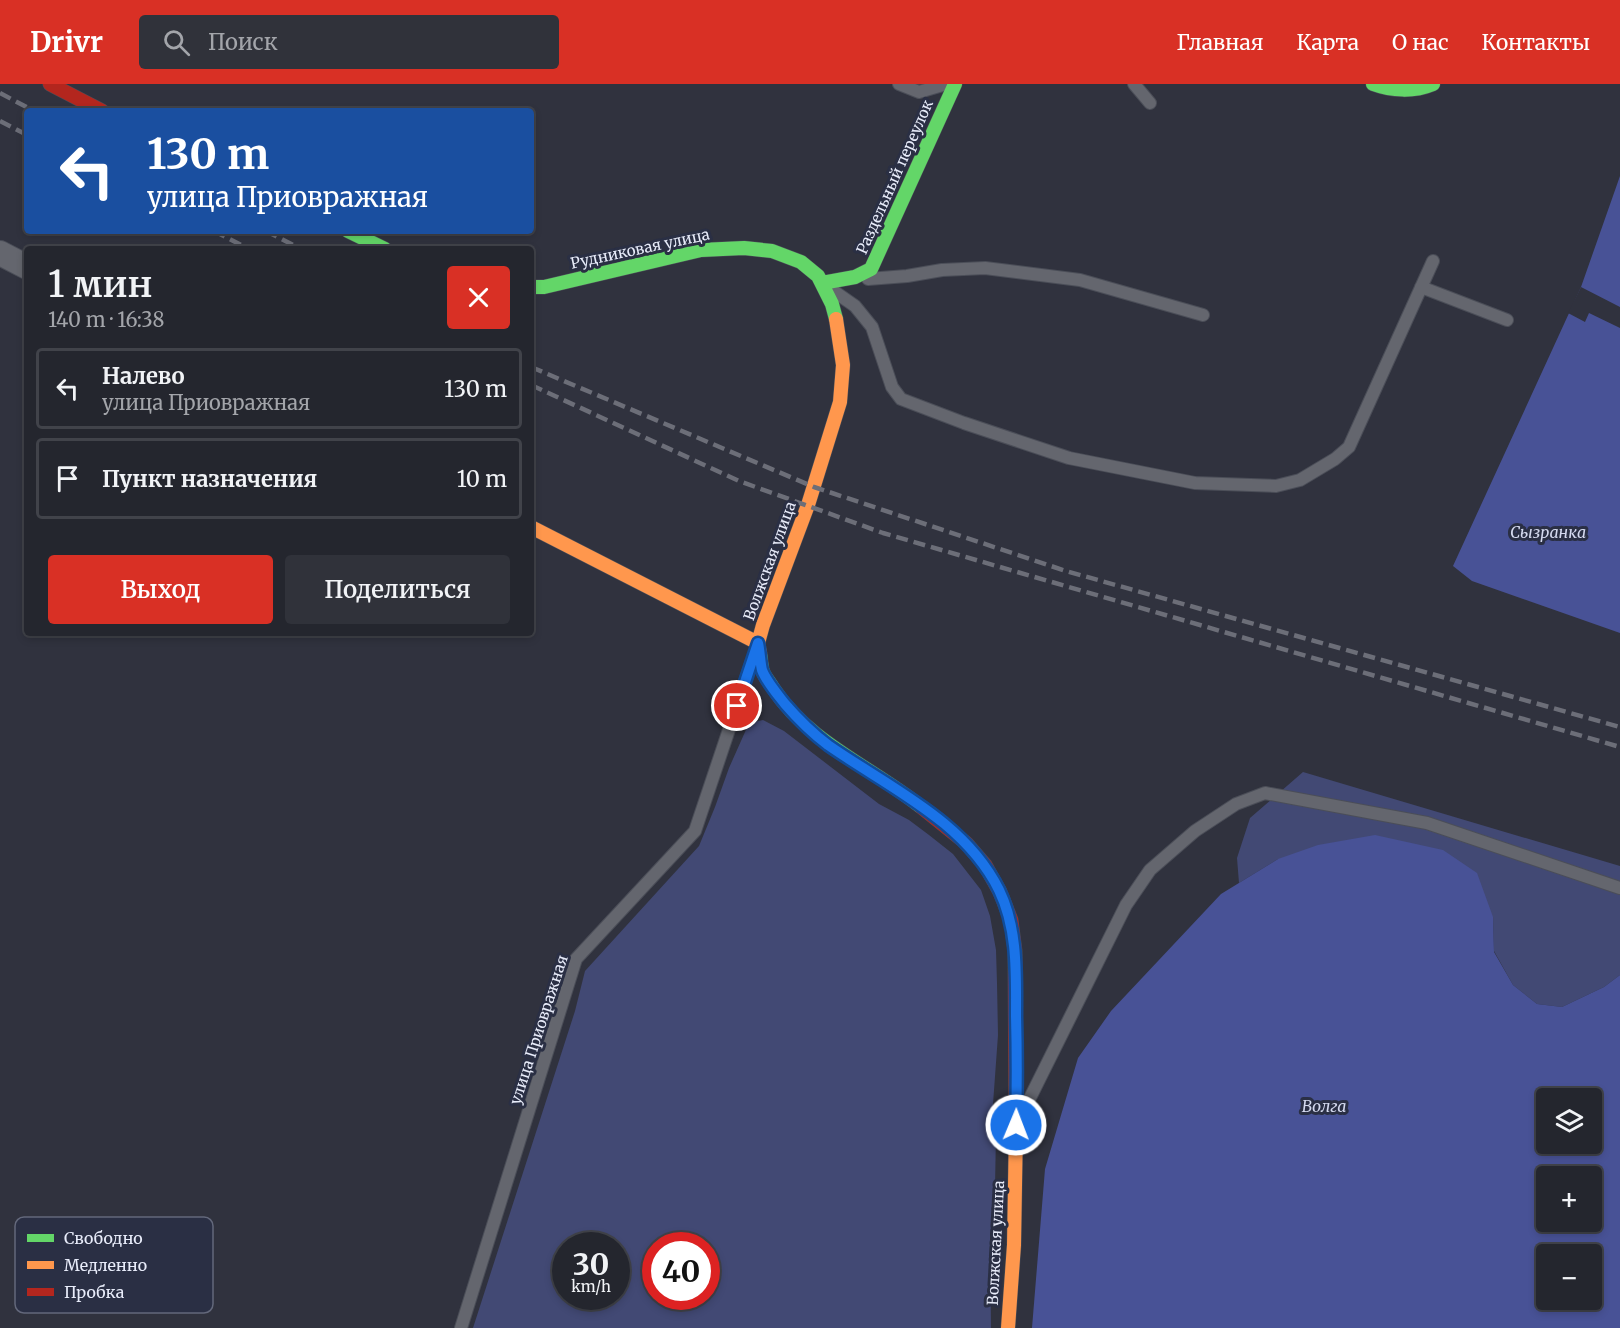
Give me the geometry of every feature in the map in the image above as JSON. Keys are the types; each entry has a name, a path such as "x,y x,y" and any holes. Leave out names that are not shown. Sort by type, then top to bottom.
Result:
{"street":[{"path":"50,84 96,108"},
{"name":"Раздельный переулок","path":"822,283 855,277 871,269 955,84"},
{"path":"1373,84 1398,89 1430,86"},
{"path":"354,234 379,246"},
{"name":"Рудниковая улица","path":"534,287 544,287 701,250 744,248 772,251 801,262 818,276 832,304 843,365 840,402 814,487"},
{"path":"0,253 24,265"},
{"name":"Волжская улица","path":"814,487 758,643 763,672 780,698 801,722 827,744 904,793 966,843 985,865 1000,892 1011,920 1017,1075 1014,1245 1008,1328"},
{"path":"534,529 758,643"}],"lane":[{"path":"899,84 919,92 946,84"},
{"path":"1134,84 1150,103"},
{"path":"822,283 855,306 872,327 892,387 901,399 963,423 1069,458 1195,483 1276,486 1300,480 1335,459 1349,447 1433,261"},
{"path":"822,283 907,276 942,270 985,268 1080,280 1203,315"},
{"path":"1421,287 1507,320"},
{"name":"улица Приовражная","path":"461,1328 576,958 695,831 758,643"},
{"path":"1016,1125 1132,896 1150,870 1195,831 1236,804 1265,794 1427,823 1620,888"}],"shaded area":[{"path":"763,720 784,731 879,804 909,820 953,854 981,890 990,916 996,950 997,983 998,1035 993,1104 996,1133 995,1188 990,1238 991,1328 473,1328 575,1011 585,971 699,846 749,723"},
{"path":"1303,772 1620,866 1620,975 1604,987 1562,1007 1537,1004 1513,985 1494,951 1493,917 1278,859 1239,883 1237,858 1250,818"}],"water":[{"name":"Сызранка","path":"1620,176 1620,633 1472,581 1453,566 1581,287"},
{"name":"Волга","path":"1375,835 1443,850 1477,873 1493,917 1494,952 1513,985 1537,1004 1562,1007 1604,987 1620,975 1620,1328 1032,1328 1045,1169 1078,1058 1111,1011 1221,894 1278,859 1318,845"}],"pier":[{"path":"1581,287 1620,307 1620,328 1589,313 1585,322 1568,313"}],"railway":[{"path":"0,93 28,108"},
{"path":"0,121 24,133"},
{"path":"220,234 243,246"},
{"path":"272,234 295,246"},
{"path":"534,368 814,487 1066,571 1620,727"},
{"path":"534,386 739,481 883,533 1620,747"}],"traffic: fast":[{"path":"822,283 855,277 871,269 955,84"},
{"path":"1373,84 1403,90 1433,84"},
{"path":"354,234 379,246"},
{"path":"534,287 544,287 701,250 744,248 772,251 801,262 818,276 832,304 836,319"},
{"path":"760,654 762,670 766,678 804,724 841,753 920,806"}],"traffic: slow":[{"path":"760,654 758,643 763,625 808,505 840,402 843,365 836,319"},
{"path":"534,529 758,643"},
{"path":"1008,1328 1014,1245 1016,1126"}],"traffic: jam":[{"path":"50,84 96,108"},
{"path":"920,806 966,843 985,865 1000,892 1011,920 1015,951 1016,1126"}],"route":[{"path":"737,706 758,643 763,672 780,698 801,722 827,744 904,793 966,843 985,865 1000,892 1011,920 1013,936 1016,1002 1016,1125"}]}
